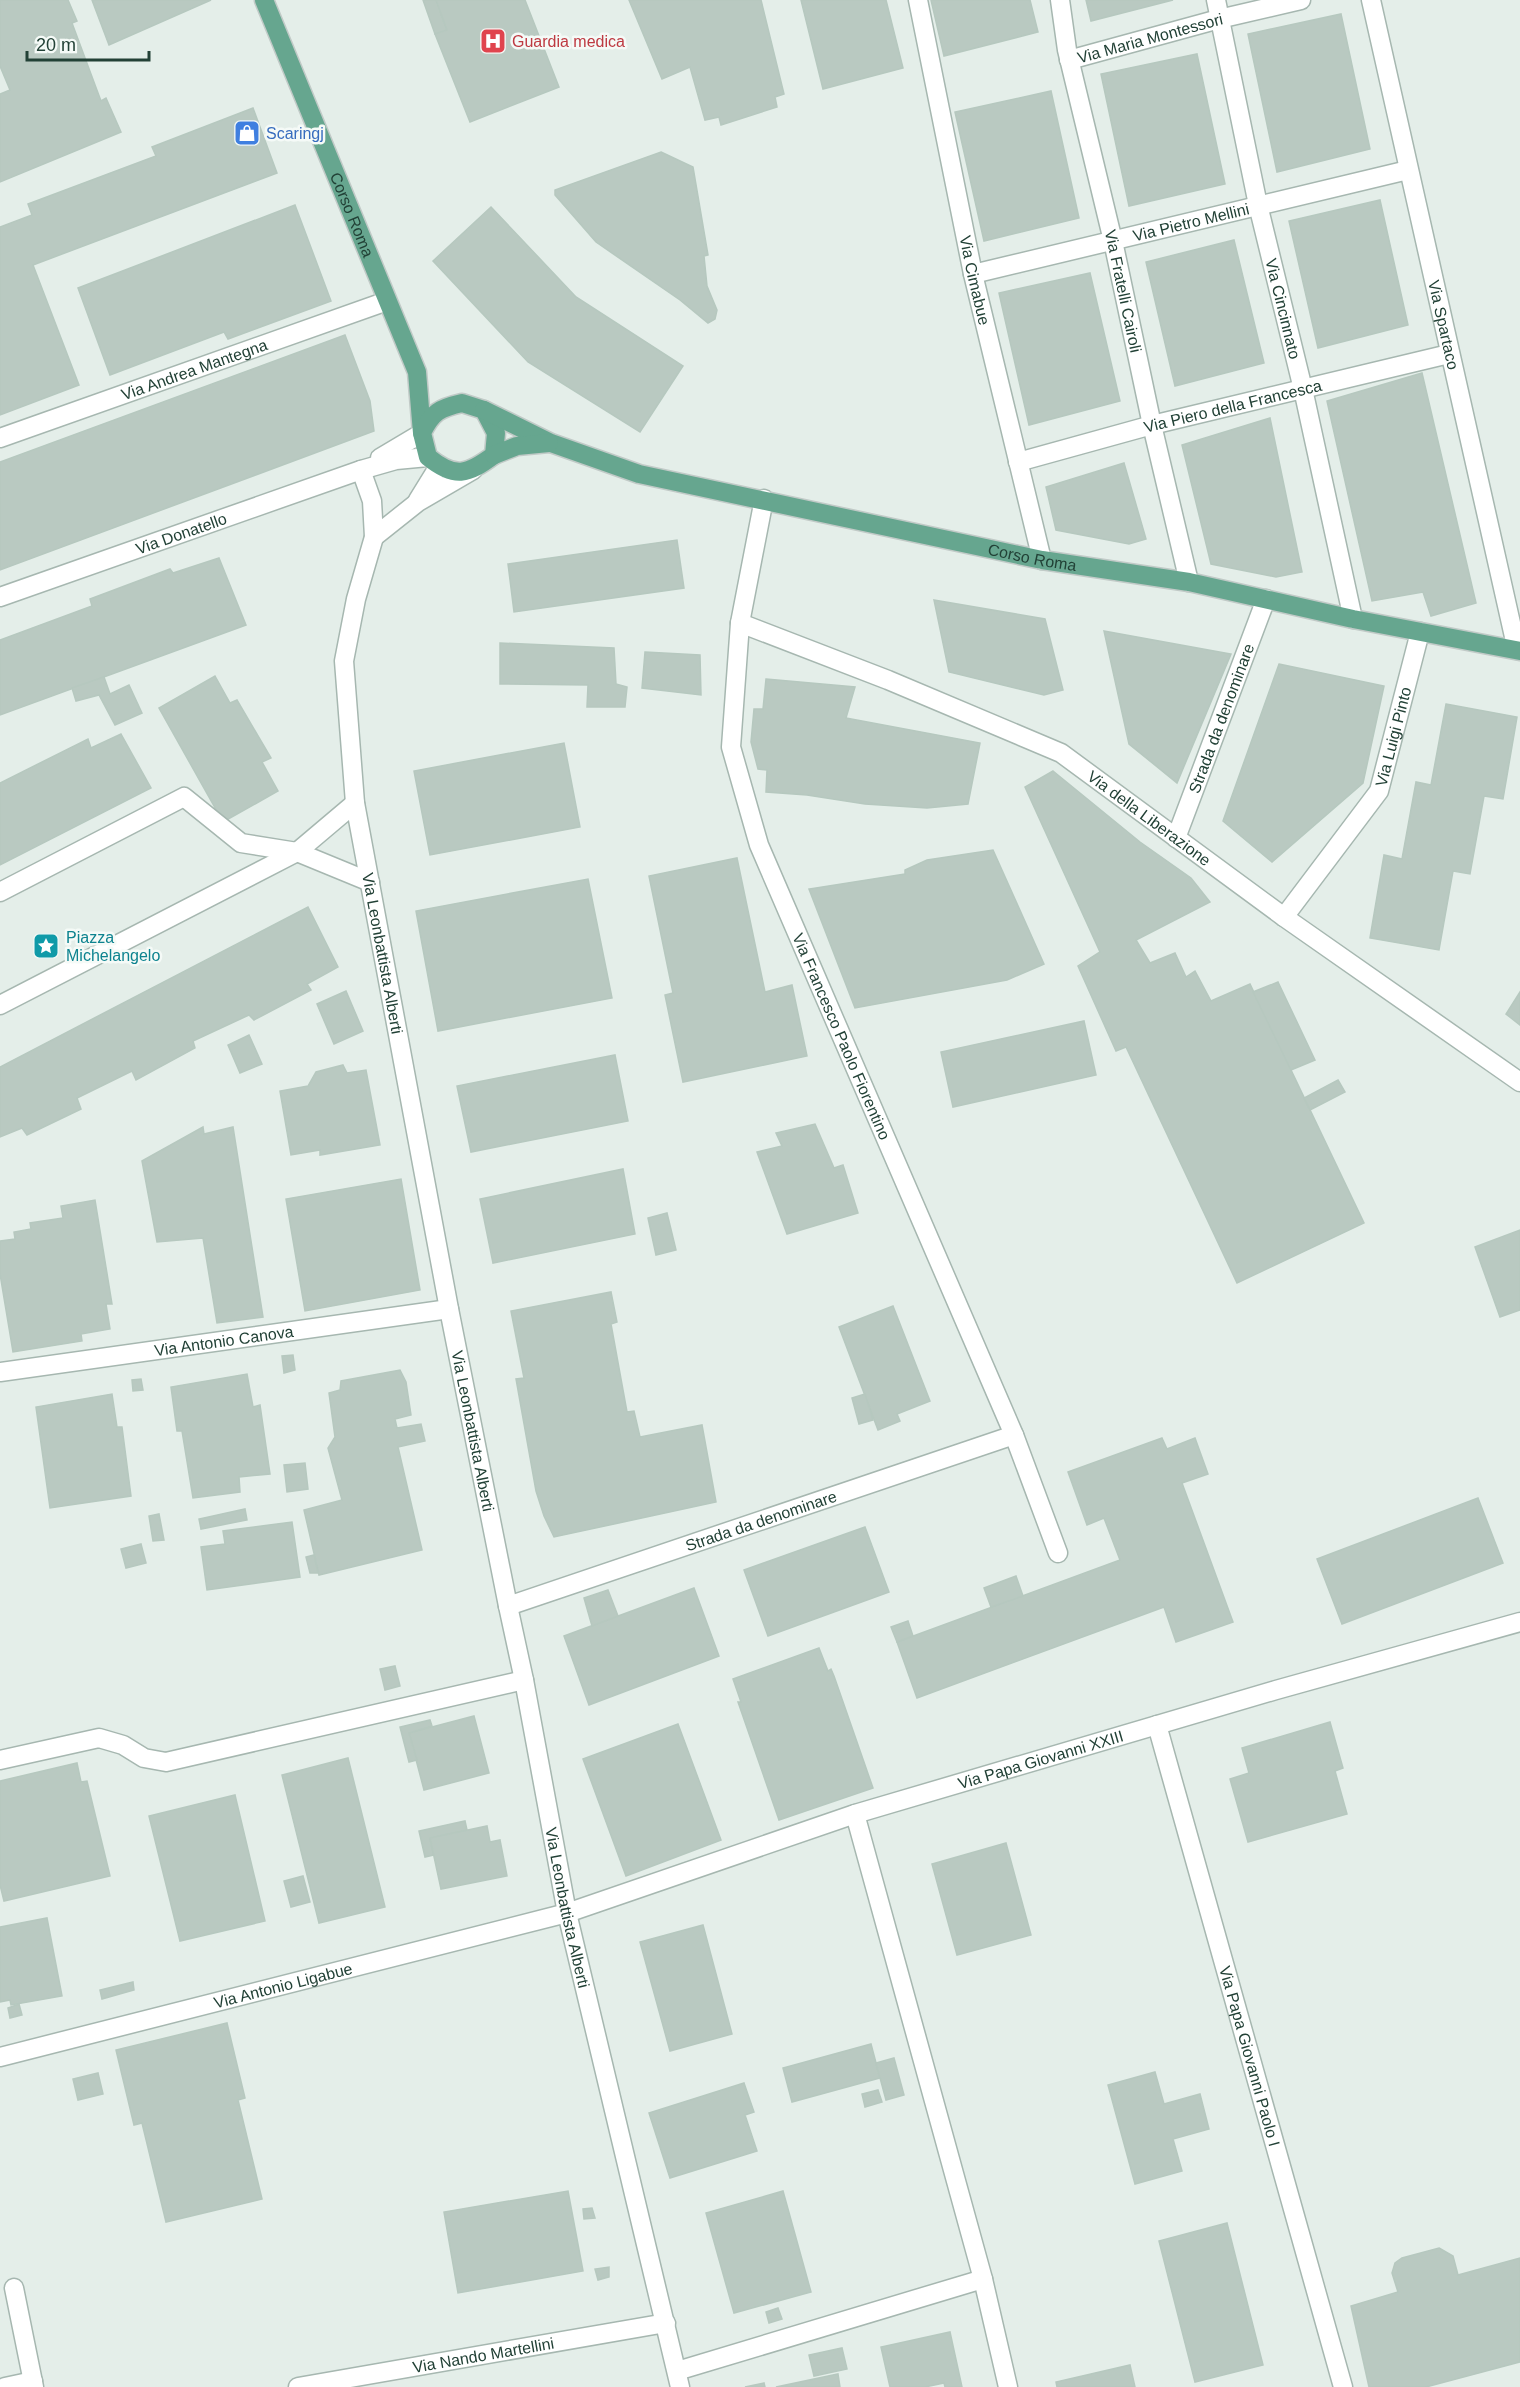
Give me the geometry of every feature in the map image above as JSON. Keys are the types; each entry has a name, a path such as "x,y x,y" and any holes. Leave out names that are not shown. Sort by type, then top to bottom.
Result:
{"main road":[{"name":"Corso Roma","path":"264,0 417,372 422,433"},
{"path":"462,403 484,410 496,433 494,455 473,470 451,472 433,461 422,433 429,418 444,407 462,403"},
{"name":"Corso Roma","path":"484,410 551,443 639,474 1042,560 1190,582 1353,619 1518,650"},
{"name":"Corso Roma","path":"494,455 517,446 551,443"}],"street":[{"name":"Via Cimabue","path":"918,0 974,274 1042,560"},
{"name":"Via Fratelli Cairoli","path":"1060,0 1069,60 1113,241 1152,425 1190,582"},
{"name":"Via Cincinnato","path":"1216,0 1258,205 1303,388 1353,619"},
{"name":"Via Maria Montessori","path":"1069,60 1301,0"},
{"name":"Via Spartaco","path":"1371,0 1449,354 1518,650"},
{"name":"Via Pietro Mellini","path":"974,274 1408,170"},
{"name":"Via Andrea Mantegna","path":"0,438 387,301"},
{"name":"Via Piero della Francesca","path":"1018,462 1152,425 1449,354"},
{"path":"361,470 422,433"},
{"path":"361,470 396,460 433,461 416,502 374,537"},
{"name":"Via Leonbattista Alberti","path":"361,470 372,501 374,537 357,599 344,661 355,803 449,1309 524,1680 567,1913 679,2379"},
{"name":"Via Donatello","path":"0,597 361,470"},
{"path":"374,537 418,502 473,470"},
{"name":"Via Francesco Paolo Fiorentino","path":"764,499 740,623 731,747 759,844 1014,1435 1058,1553"},
{"name":"Strada da denominare","path":"1176,838 1266,599"},
{"name":"Via della Liberazione","path":"740,623 888,680 1060,753 1284,917 1520,1082"},
{"name":"Via Luigi Pinto","path":"1284,917 1378,791 1420,632"},
{"path":"0,892 184,797 241,843 297,852 370,882"},
{"path":"0,1005 297,852 355,803"},
{"name":"Via Antonio Canova","path":"0,1372 449,1309"},
{"name":"Strada da denominare","path":"508,1606 1014,1435"},
{"name":"Via Papa Giovanni XXIII","path":"567,1913 855,1814 1520,1622"},
{"path":"0,1760 99,1738 123,1745 144,1758 166,1762 524,1680"},
{"name":"Via Papa Giovanni Paolo I","path":"1157,1725 1343,2387"},
{"path":"855,1814 983,2279 1008,2387"},
{"name":"Via Antonio Ligabue","path":"0,2057 567,1913"},
{"path":"679,2379 983,2279"},
{"path":"5,2387 34,2384 14,2288"},
{"name":"Via Nando Martellini","path":"298,2387 666,2323"}],"building":[{"path":"0,0 68,0 77,21 72,23 101,101 106,98 121,132 0,182 0,94 10,90 0,66"},
{"path":"92,0 211,0 109,45"},
{"path":"423,0 436,0 447,30 435,34"},
{"path":"436,0 525,0 559,87 470,122 435,34 447,30"},
{"path":"629,0 761,0 784,94 775,97 777,107 721,125 719,117 705,120 690,67 662,79"},
{"path":"801,0 886,0 903,68 823,89"},
{"path":"931,0 1030,0 1038,32 944,56"},
{"path":"1086,0 1173,0 1091,21"},
{"path":"1341,14 1370,149 1277,172 1248,34"},
{"path":"1197,54 1225,184 1129,206 1101,74"},
{"path":"1051,91 1079,218 984,241 955,112"},
{"path":"253,108 277,173 33,265 79,385 0,415 0,227 32,215 28,204 156,156 152,147"},
{"path":"661,152 693,167 708,255 704,256 707,286 717,310 715,319 708,323 680,300 596,242 555,195 555,190"},
{"path":"1380,200 1408,325 1318,348 1289,221"},
{"path":"295,205 331,301 228,339 224,332 110,375 78,288"},
{"path":"491,207 576,297 683,366 640,432 528,362 433,261"},
{"path":"1234,240 1264,363 1175,386 1146,262"},
{"path":"1090,273 1120,401 1029,425 999,293"},
{"path":"345,335 370,401 374,431 0,570 0,462"},
{"path":"1422,373 1476,603 1431,616 1423,592 1372,601 1327,401"},
{"path":"1270,418 1302,572 1276,577 1211,564 1182,445"},
{"path":"1124,463 1146,539 1129,544 1056,530 1046,487"},
{"path":"677,540 684,588 514,612 508,564"},
{"path":"219,558 246,625 0,715 0,640 92,606 90,599 170,569 173,573"},
{"path":"934,600 1045,619 1063,690 1044,695 949,672"},
{"path":"1104,631 1231,654 1177,783 1129,744"},
{"path":"500,643 614,648 616,684 627,687 625,707 587,707 588,685 500,684"},
{"path":"645,652 700,655 701,695 642,688"},
{"path":"1279,664 1384,686 1363,783 1272,862 1223,821"},
{"path":"215,676 230,703 237,700 271,758 262,762 278,791 223,822 159,708"},
{"path":"104,677 110,694 129,685 142,713 115,725 99,695 76,701 72,688"},
{"path":"766,679 855,687 846,718 980,743 968,804 927,808 865,804 807,795 766,792 767,770 758,769 751,742 754,709 763,709"},
{"path":"1446,704 1517,717 1503,799 1484,796 1470,874 1453,871 1439,950 1370,938 1384,855 1402,859 1416,782 1431,785"},
{"path":"121,734 151,788 0,865 0,783 88,739 91,748"},
{"path":"564,743 580,827 430,855 414,771"},
{"path":"1053,771 1140,842 1191,878 1210,902 1136,940 1150,963 1175,953 1186,977 1195,971 1211,1001 1250,984 1364,1223 1237,1283 1126,1047 1116,1051 1078,966 1100,952 1025,787"},
{"path":"993,850 1044,964 1007,980 855,1008 809,889 905,874 905,870 927,860"},
{"path":"737,858 765,992 792,985 807,1056 683,1082 665,995 673,993 649,876"},
{"path":"588,879 612,998 438,1031 416,911"},
{"path":"308,907 338,967 307,984 311,990 254,1020 249,1015 193,1041 195,1048 136,1080 132,1071 77,1098 81,1109 27,1135 22,1128 0,1137 0,1067"},
{"path":"1278,982 1315,1060 1291,1070 1253,992"},
{"path":"346,991 363,1031 334,1044 317,1004"},
{"path":"1520,992 1520,1025 1506,1014"},
{"path":"1084,1021 1096,1075 953,1107 941,1052"},
{"path":"249,1035 262,1064 240,1073 228,1045"},
{"path":"615,1055 628,1121 471,1152 457,1086"},
{"path":"343,1065 347,1073 366,1070 380,1145 320,1155 320,1150 291,1155 280,1091 308,1086 316,1072"},
{"path":"1338,1080 1345,1092 1310,1110 1304,1098"},
{"path":"815,1124 834,1168 843,1165 858,1213 787,1234 757,1152 782,1146 776,1133"},
{"path":"203,1127 204,1134 233,1127 263,1317 217,1323 203,1238 157,1242 142,1161"},
{"path":"623,1169 635,1234 493,1263 480,1199"},
{"path":"401,1179 420,1290 305,1311 286,1199"},
{"path":"95,1200 112,1304 106,1304 110,1329 81,1334 82,1341 13,1352 0,1274 0,1241 15,1239 14,1232 31,1229 30,1223 63,1218 61,1206"},
{"path":"667,1213 676,1250 656,1255 648,1218"},
{"path":"1520,1230 1520,1310 1500,1317 1475,1247"},
{"path":"611,1292 617,1322 611,1324 627,1412 634,1411 640,1437 702,1425 716,1502 554,1537 536,1491 516,1379 524,1378 511,1311"},
{"path":"893,1306 930,1401 897,1414 900,1421 878,1430 839,1327"},
{"path":"293,1355 295,1370 284,1373 282,1356"},
{"path":"400,1370 406,1382 411,1415 395,1419 397,1428 421,1424 425,1441 398,1447 422,1550 319,1575 304,1510 342,1500 328,1448 335,1437 329,1393 340,1390 341,1381"},
{"path":"247,1374 253,1407 260,1405 270,1474 239,1477 240,1492 193,1498 182,1431 177,1431 171,1387"},
{"path":"141,1379 143,1390 133,1391 132,1380"},
{"path":"112,1394 117,1427 122,1427 131,1496 50,1508 36,1407"},
{"path":"865,1394 873,1420 859,1424 852,1398"},
{"path":"1162,1438 1167,1449 1195,1438 1208,1474 1182,1483 1233,1622 1176,1642 1164,1607 917,1698 897,1642 1120,1560 1104,1518 1087,1525 1068,1472"},
{"path":"305,1463 308,1489 287,1492 284,1465"},
{"path":"1478,1498 1503,1563 1342,1624 1317,1559"},
{"path":"245,1509 247,1520 201,1529 199,1519"},
{"path":"159,1514 164,1540 153,1541 149,1516"},
{"path":"292,1522 300,1577 207,1590 201,1547 225,1544 223,1531"},
{"path":"865,1527 889,1592 768,1636 744,1570"},
{"path":"141,1544 146,1563 126,1568 121,1549"},
{"path":"314,1555 318,1573 310,1573 306,1557"},
{"path":"1016,1576 1023,1596 991,1607 984,1588"},
{"path":"694,1588 719,1656 589,1705 564,1636"},
{"path":"608,1590 618,1616 592,1626 584,1598"},
{"path":"908,1621 913,1636 897,1642 891,1627"},
{"path":"819,1648 828,1671 831,1669 834,1676 873,1788 779,1820 738,1702 741,1702 733,1679"},
{"path":"395,1666 400,1686 385,1690 380,1669"},
{"path":"474,1716 489,1773 424,1790 409,1733"},
{"path":"430,1720 432,1726 409,1733 417,1760 409,1762 400,1727"},
{"path":"1330,1722 1343,1768 1335,1771 1347,1814 1248,1842 1230,1779 1249,1773 1242,1748"},
{"path":"678,1724 721,1840 626,1876 583,1759"},
{"path":"348,1758 385,1907 319,1923 282,1775"},
{"path":"77,1763 81,1782 87,1781 110,1876 4,1901 0,1885 0,1781"},
{"path":"235,1795 265,1921 180,1941 149,1816"},
{"path":"465,1821 467,1830 430,1838 434,1855 425,1857 419,1831"},
{"path":"487,1826 490,1842 500,1840 507,1876 441,1889 430,1838"},
{"path":"1006,1843 1031,1935 957,1955 932,1864"},
{"path":"303,1876 310,1902 291,1907 284,1881"},
{"path":"47,1918 62,1996 11,2005 10,2000 0,2002 0,1927"},
{"path":"703,1925 732,2034 670,2051 640,1942"},
{"path":"133,1982 134,1990 102,1999 100,1990"},
{"path":"19,2004 22,2015 10,2018 8,2008"},
{"path":"227,2023 245,2098 238,2100 262,2199 166,2222 142,2123 134,2125 116,2050"},
{"path":"871,2044 880,2078 792,2102 783,2068"},
{"path":"894,2058 904,2095 886,2100 876,2063"},
{"path":"1155,2072 1164,2104 1200,2094 1209,2129 1173,2139 1182,2171 1135,2184 1108,2085"},
{"path":"98,2073 103,2094 78,2100 73,2079"},
{"path":"744,2083 754,2112 745,2115 757,2151 670,2178 649,2113"},
{"path":"878,2090 882,2102 865,2107 862,2094"},
{"path":"568,2191 583,2271 458,2293 444,2212"},
{"path":"783,2191 811,2292 734,2313 706,2213"},
{"path":"592,2208 595,2218 584,2219 583,2209"},
{"path":"1227,2223 1263,2365 1195,2382 1159,2241"},
{"path":"1439,2248 1453,2256 1458,2275 1520,2258 1520,2362 1426,2387 1369,2387 1351,2306 1398,2292 1392,2273 1395,2263 1402,2258"},
{"path":"609,2267 609,2277 598,2280 595,2269"},
{"path":"778,2308 782,2319 769,2323 766,2312"},
{"path":"950,2332 962,2387 945,2387 944,2383 925,2387 890,2387 881,2347"},
{"path":"842,2348 847,2369 814,2376 809,2355"},
{"path":"1130,2365 1135,2387 1057,2387 1056,2382"},
{"path":"838,2374 840,2387 776,2387"},
{"path":"764,2383 765,2387 745,2387"}],"place":[{"name":"Guardia medica","path":"493,41"},
{"name":"Scaringj","path":"247,133"},
{"name":"Piazza Michelangelo","path":"46,946"}]}
